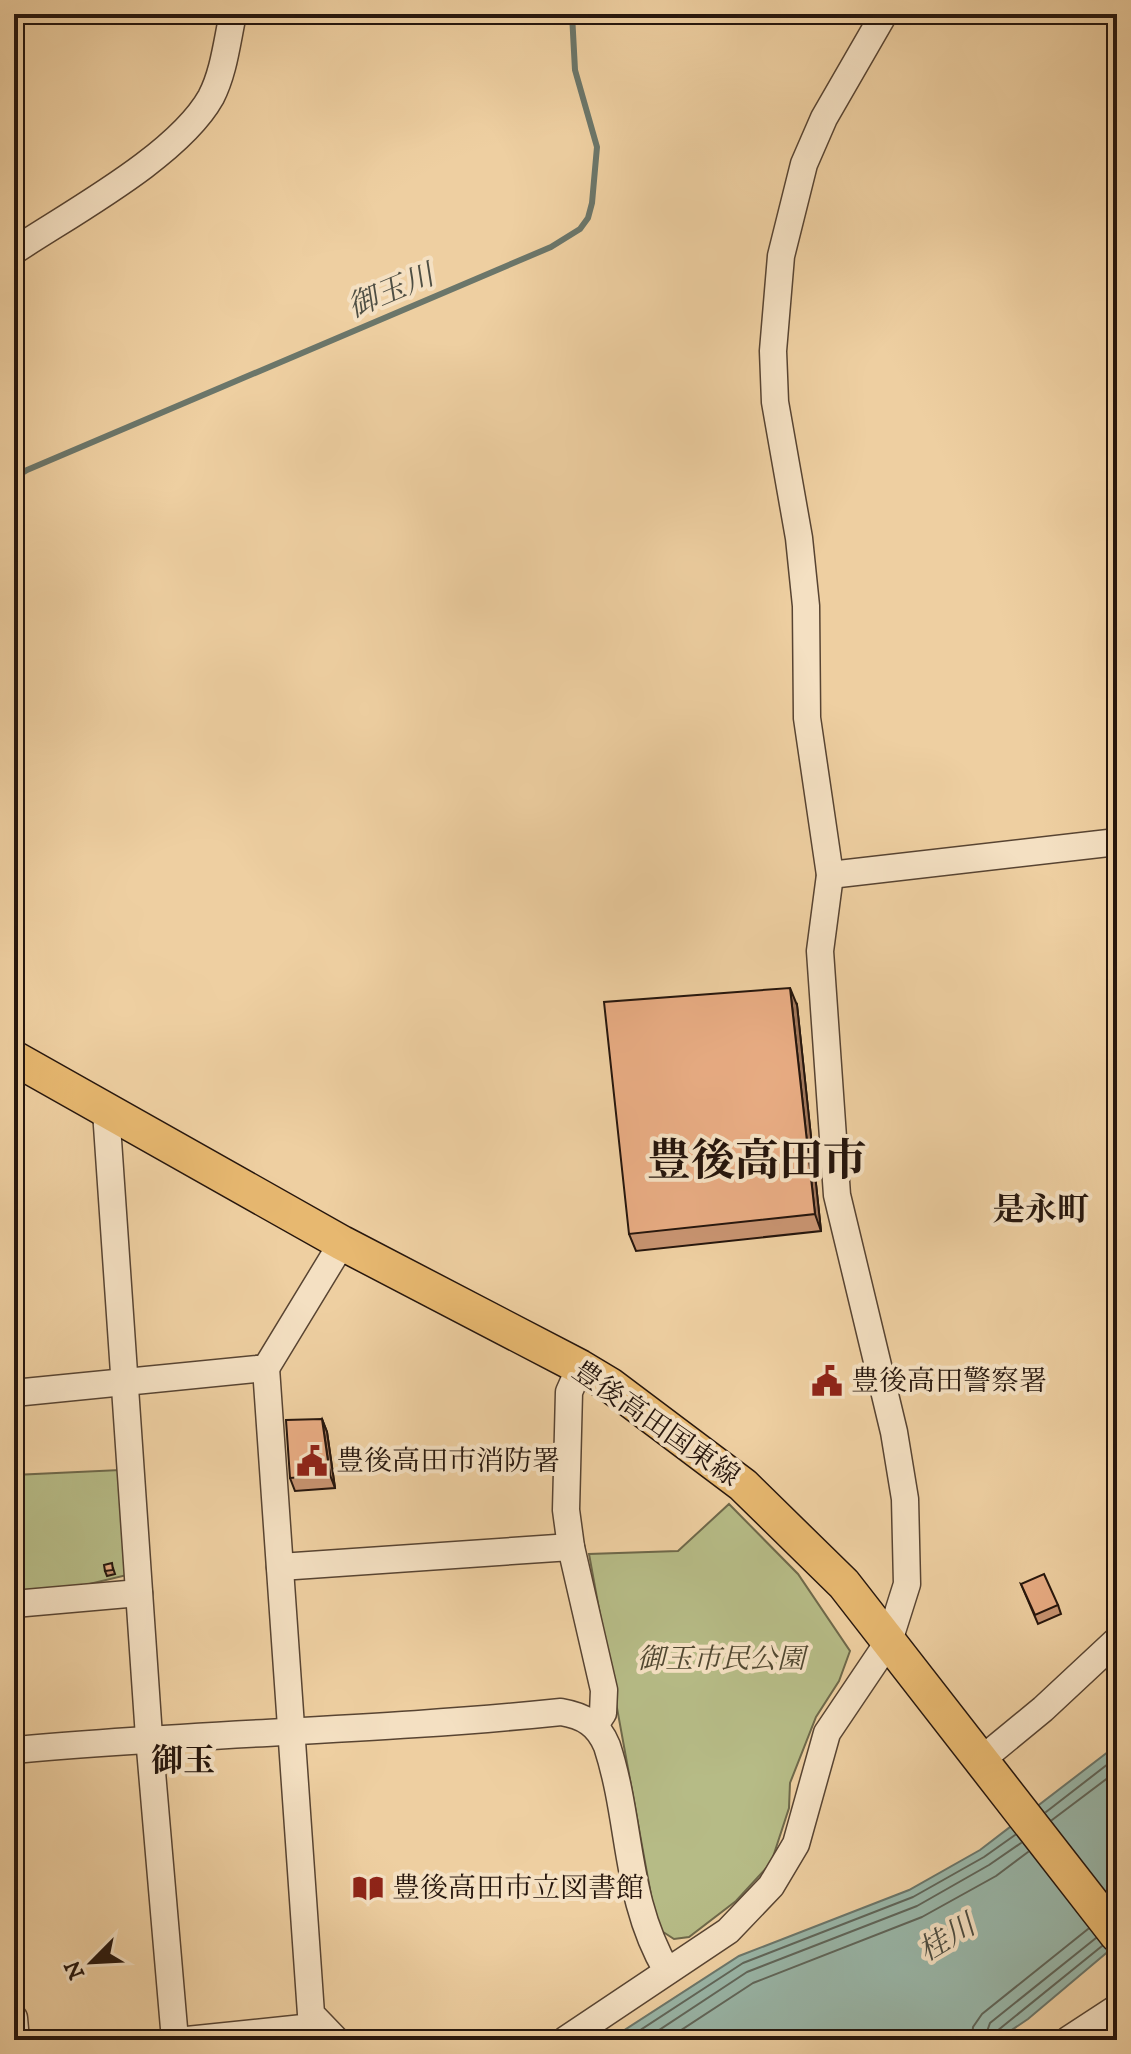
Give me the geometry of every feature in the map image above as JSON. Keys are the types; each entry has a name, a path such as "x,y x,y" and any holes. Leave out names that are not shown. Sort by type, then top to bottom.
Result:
{"main road":[{"name":"豊後高田国東線","path":"14,1058 342,1243 580,1367 610,1385 743,1485 844,1584 1117,1935"}],"street":[{"path":"14,251 145,163 195,119 220,75 233,14"},
{"path":"565,2040 728,1931 753,1908 786,1865 827,1733 889,1641 907,1584 905,1499 894,1432 837,1195 820,951 830,875 807,718 806,606 799,538 775,402 776,301 781,256 804,164 824,118 884,14"},
{"path":"830,875 1117,842"},
{"path":"106,1111 127,1381 149,1737 175,2040"},
{"path":"329,2033 311,2014 294,1734 266,1368 342,1243"},
{"path":"580,1367 569,1392 566,1510 571,1547 604,1690 603,1713 595,1725"},
{"path":"14,1393 266,1368"},
{"path":"280,1567 571,1547"},
{"path":"14,1604 139,1593"},
{"path":"989,1772 1043,1709 1117,1640"},
{"path":"14,1750 149,1737 294,1734 561,1712 595,1725 612,1760 642,1922 667,1971"},
{"path":"1068,2040 1115,2014"},
{"path":"14,2018 16,2040"},
{"path":"187,2040 329,2033"}],"green space":[{"path":"120,1470 127,1575 14,1602 14,1475"},
{"name":"御玉市民公園","path":"729,1504 798,1574 850,1651 839,1681 816,1717 790,1783 789,1808 771,1863 736,1901 689,1937 674,1939 657,1928 589,1554 678,1551"}],"water":[{"name":"桂川","path":"1117,1745 1117,1944 1028,2019 997,2040 609,2040 739,1956 909,1890 980,1850"}],"building":[{"path":"790,988 815,1214 629,1234 604,1002"},
{"name":"豊後高田市消防署","path":"322,1419 330,1475 290,1478 286,1420"},
{"path":"112,1563 113,1570 105,1571 104,1565"},
{"path":"1044,1574 1058,1605 1035,1615 1021,1584"}],"waterway":[{"name":"御玉川","path":"14,478 551,247 580,229 588,218 592,203 597,147 575,70 572,14"}],"place":[{"name":"豊後高田警察署","path":"827,1381"},
{"name":"豊後高田市消防署","path":"312,1461"},
{"name":"豊後高田市立図書館","path":"368,1888"}],"district":[{"name":"豊後高田市","path":"757,1162"},
{"name":"是永町","path":"1041,1211"},
{"name":"御玉","path":"183,1762"}]}
